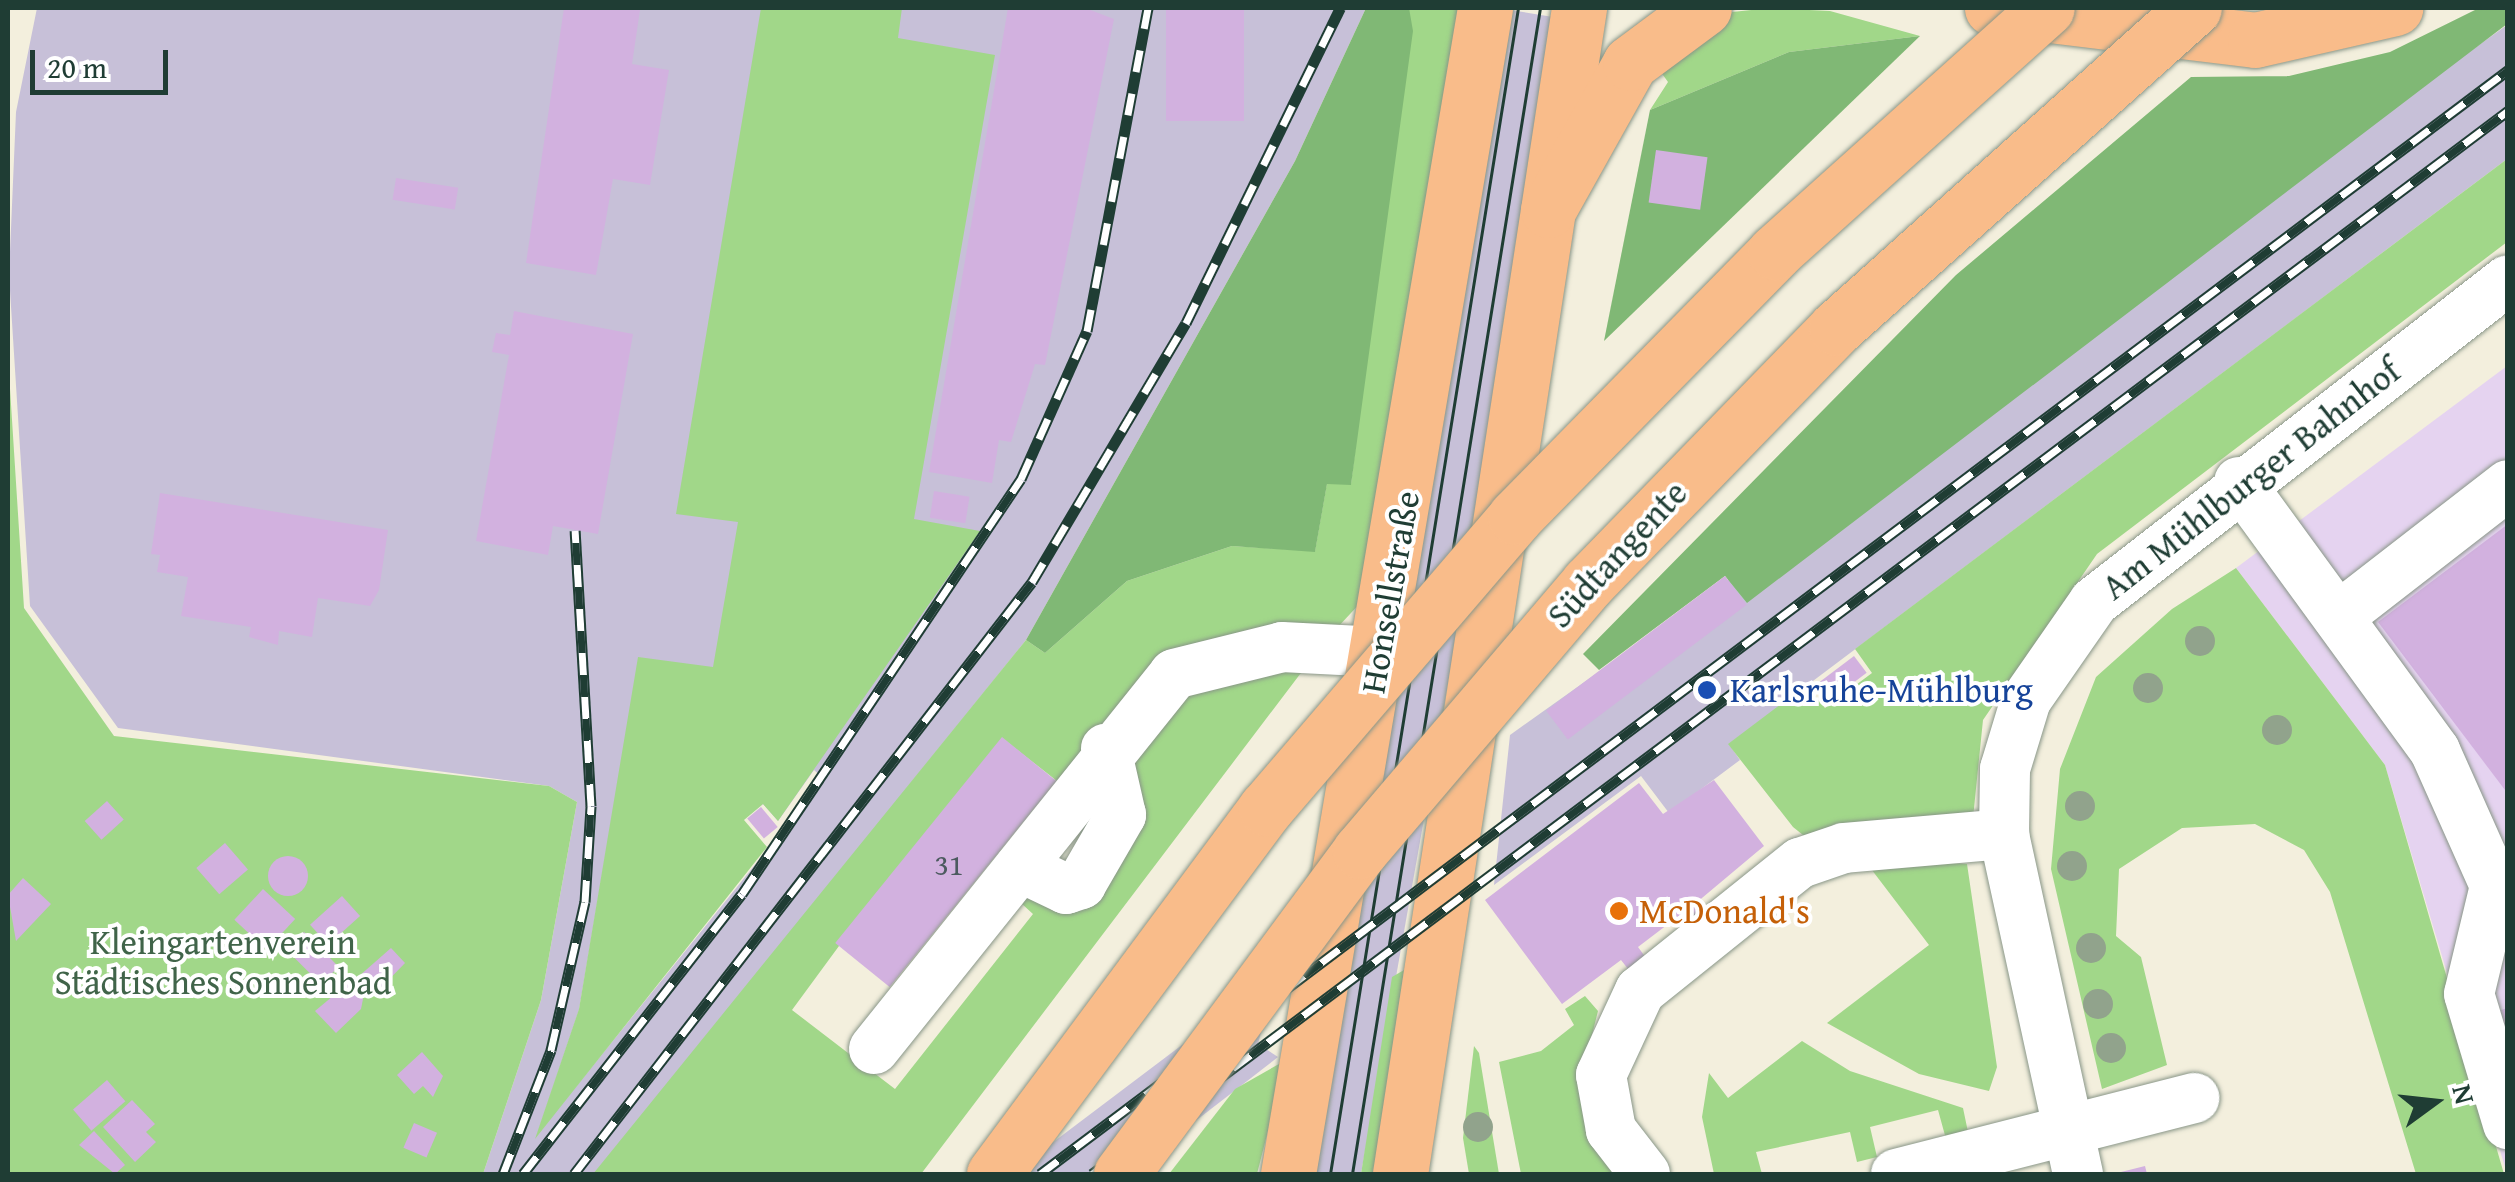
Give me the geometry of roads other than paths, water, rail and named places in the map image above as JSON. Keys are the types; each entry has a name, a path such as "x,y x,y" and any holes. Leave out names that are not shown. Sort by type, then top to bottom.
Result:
{"main road":[{"name":"Honsellstraße","path":"1288,1174 1380,652 1485,8"},
{"path":"1400,1174 1579,8"},
{"path":"1548,210 1630,63 1704,8"},
{"path":"1992,8 2255,40 2394,8"},
{"path":"994,1174 1266,808 1516,517 1775,252 2048,8"},
{"name":"Südtangente","path":"1121,1174 1360,851 1588,583 1836,328 2194,8"}],"street":[{"name":"Am Mühlburger Bahnhof","path":"2072,1152 2004,834 2005,770 2026,700 2055,649 2094,602 2240,482 2508,280"},
{"path":"2240,482 2435,751 2495,886 2470,994 2508,1124"},
{"path":"2338,617 2508,485"},
{"path":"874,1049 1020,867 1106,748 1174,674 1230,654 1380,652"},
{"path":"1645,1174 1611,1130 1602,1099 1621,1020 1640,991 1800,863 1844,848 2004,834"},
{"path":"1896,1174 2072,1152 2194,1098"}],"tram line":[{"path":"1330,1174 1518,8"},
{"path":"1352,1174 1540,8"}],"railway":[{"path":"523,1174 742,894 1021,479 1087,331 1148,8"},
{"path":"574,1174 1032,582 1186,323 1340,8"},
{"path":"1040,1174 2508,70"},
{"path":"1092,1174 2508,111"},
{"path":"503,1174 551,1050 585,902 591,806 575,530"}],"place":[{"name":"Karlsruhe-Mühlburg","path":"1707,690"},
{"name":"McDonald's","path":"1619,911"}],"park label":[{"name":"Kleingartenverein Städtisches Sonnenbad","path":"223,962"}]}
